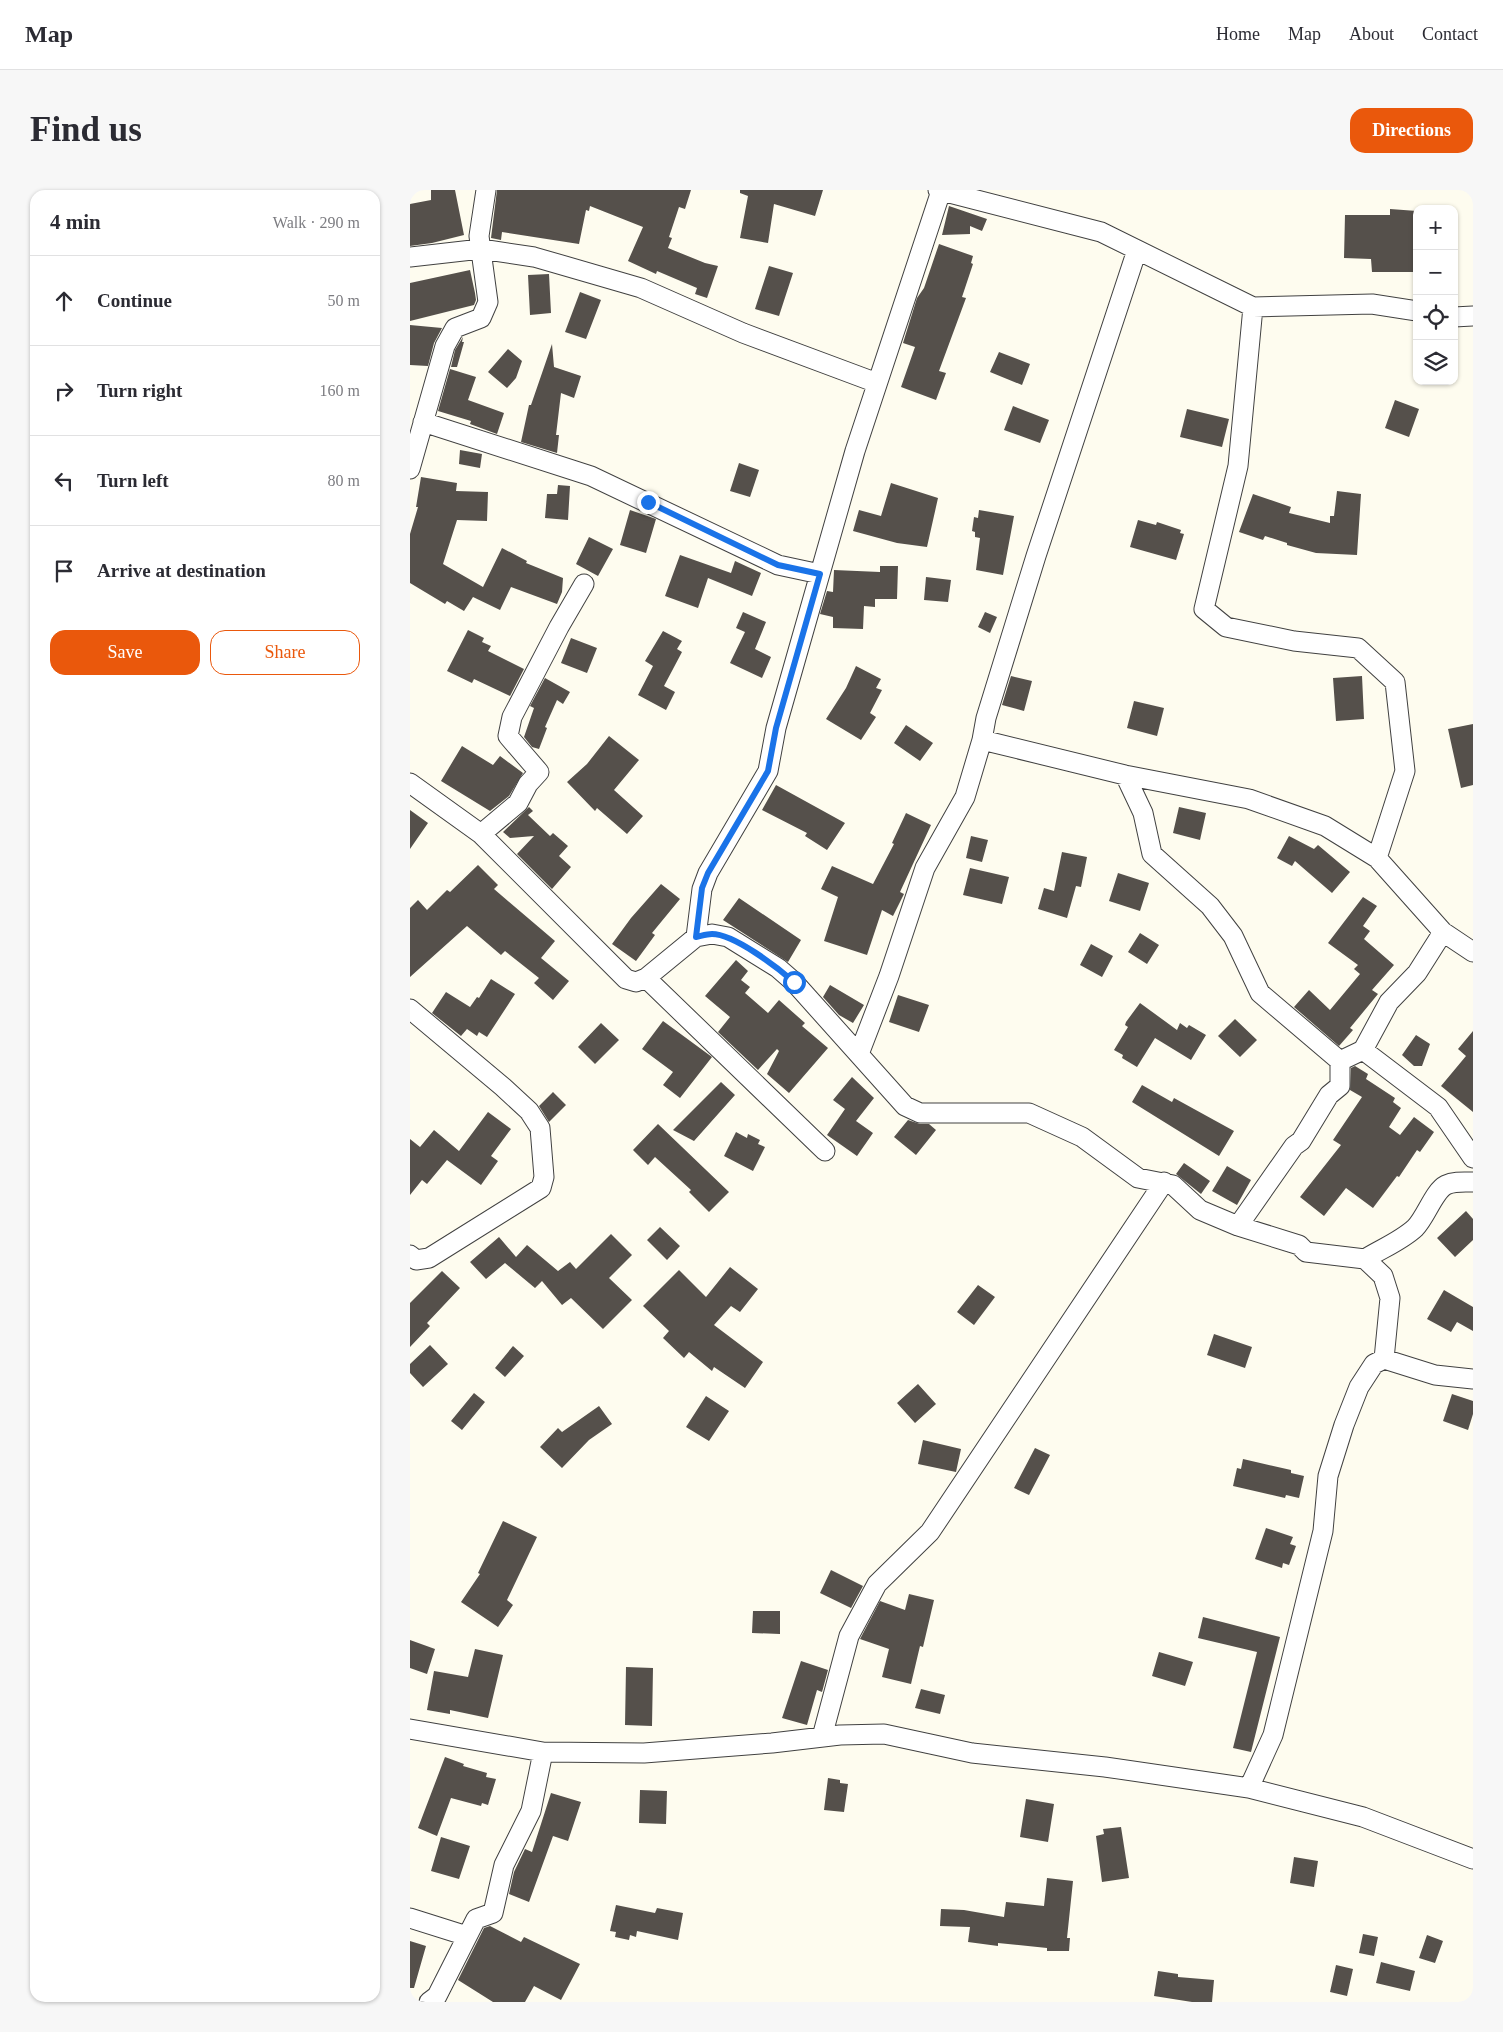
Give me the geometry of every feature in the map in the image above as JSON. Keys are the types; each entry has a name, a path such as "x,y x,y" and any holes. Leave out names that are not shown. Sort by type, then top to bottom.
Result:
{"street":[{"path":"410,469 445,346 455,328 481,318 488,302 479,236 486,190"},
{"path":"696,937 702,888 708,873 768,771 776,728 820,574 877,383 940,190 1101,232 1253,307 1372,304 1413,310"},
{"path":"410,257 481,249 534,257 641,288 743,333 877,383"},
{"path":"859,1054 890,976 925,868 965,797 982,740 986,718 1036,556 1137,250"},
{"path":"1253,307 1238,466 1204,608 1226,627 1294,641 1358,648 1395,682 1405,771 1377,858"},
{"path":"1458,317 1473,316"},
{"path":"423,422 591,476 778,565 820,574"},
{"path":"481,834 518,803 528,784 539,772 508,736 512,717 559,627 584,584"},
{"path":"982,740 1125,775 1250,799 1325,826 1377,858 1443,932 1473,952"},
{"path":"1125,775 1142,813 1152,854 1210,906 1233,936 1260,993 1340,1061 1340,1086 1329,1095 1301,1141 1294,1146 1238,1226"},
{"path":"410,783 481,834 626,979 636,982 646,978 696,937 712,934 728,937 778,968 794,982 905,1106 920,1113 1028,1113 1082,1137 1138,1178 1173,1185 1200,1210 1238,1226 1299,1246 1306,1252 1365,1259 1383,1276 1390,1298 1384,1359"},
{"path":"1340,1061 1363,1050 1389,1002 1417,973 1443,932"},
{"path":"646,978 825,1151"},
{"path":"410,1009 529,1111 540,1128 544,1177 541,1188 428,1258 416,1260 410,1255"},
{"path":"1363,1050 1438,1107 1473,1158"},
{"path":"822,1737 849,1636 877,1584 930,1532 1164,1182"},
{"path":"1365,1259 1413,1230 1445,1185 1454,1182 1473,1182"},
{"path":"1249,1788 1273,1735 1323,1531 1328,1476 1344,1425 1359,1388 1374,1364 1384,1359 1435,1375 1473,1379"},
{"path":"410,1729 543,1752 644,1753 772,1743 840,1735 884,1734 972,1753 1105,1767 1249,1788 1363,1817 1473,1859"},
{"path":"429,2002 437,1996 476,1919 493,1913 499,1878 531,1811 543,1752"},
{"path":"410,1918 467,1936"}],"building":[{"path":"431,190 455,190 464,235 410,246 410,204 431,200"},
{"path":"497,190 691,190 685,209 679,207 669,237 672,238 668,248 705,263 718,266 707,298 695,294 697,288 657,271 656,274 628,261 643,227 590,206 589,211 586,210 579,244 502,232 501,240 491,238"},
{"path":"740,190 823,190 815,216 774,204 768,243 740,238 748,196 740,193"},
{"path":"949,206 987,219 982,231 970,226 970,234 942,235"},
{"path":"1390,209 1413,211 1413,272 1372,272 1371,259 1344,258 1345,215 1390,215"},
{"path":"939,244 973,256 971,263 973,264 962,297 966,298 939,371 946,373 936,400 901,387 915,347 903,343 917,298 924,288"},
{"path":"769,266 793,273 779,316 755,309"},
{"path":"470,270 476,300 474,305 410,321 410,283"},
{"path":"549,274 551,313 530,315 528,275"},
{"path":"580,292 601,300 586,339 565,332"},
{"path":"410,325 442,328 434,343 428,366 410,365"},
{"path":"463,337 462,342 464,342 457,367 451,367 455,350"},
{"path":"552,344 554,367 581,376 574,398 561,393 556,435 559,435 557,453 521,442 529,405 531,405"},
{"path":"508,349 522,361 516,378 507,388 488,372"},
{"path":"999,352 1030,364 1022,385 990,372"},
{"path":"450,369 476,377 468,400 504,413 497,434 470,424 471,421 438,411"},
{"path":"1395,400 1419,409 1409,437 1385,428"},
{"path":"1013,406 1049,420 1040,443 1004,430"},
{"path":"1187,409 1229,419 1222,447 1180,437"},
{"path":"460,450 482,454 480,468 459,464"},
{"path":"739,463 759,470 750,497 730,491"},
{"path":"421,477 457,483 456,491 488,492 487,521 457,520 443,564 483,587 502,548 527,561 526,563 563,578 562,592 557,604 511,587 500,610 473,597 464,611 447,601 445,604 410,583 410,534 418,507 416,507"},
{"path":"891,483 938,498 927,547 897,543 853,531 859,510 881,516"},
{"path":"558,485 570,486 568,520 545,518 547,494 557,494"},
{"path":"1337,491 1361,494 1357,555 1316,553 1287,545 1287,543 1265,536 1263,540 1239,532 1253,494 1291,507 1289,513 1330,523 1330,516 1334,516"},
{"path":"630,510 656,519 646,553 620,545"},
{"path":"979,510 1014,516 1003,575 976,570 980,538 975,537 975,532 972,531 974,517 978,518"},
{"path":"1138,520 1156,525 1157,522 1181,530 1180,533 1184,534 1176,560 1130,547"},
{"path":"589,537 613,549 598,576 576,564"},
{"path":"680,555 731,573 735,561 761,573 752,596 708,578 698,608 665,596"},
{"path":"880,566 898,566 897,599 875,599 875,607 864,606 863,629 833,628 833,617 820,614 827,591 833,592 834,570 880,572"},
{"path":"926,577 951,580 948,602 924,600"},
{"path":"743,612 766,622 755,649 771,657 762,678 730,663 745,632 736,628"},
{"path":"985,612 997,617 990,633 978,627"},
{"path":"468,630 484,638 482,642 491,646 488,651 524,669 510,696 474,679 472,683 447,671"},
{"path":"663,631 682,641 677,649 682,652 664,686 675,692 666,710 638,695 653,666 645,661"},
{"path":"571,638 597,648 587,673 561,663"},
{"path":"856,666 881,679 876,688 882,690 870,713 876,717 861,740 826,719 846,688"},
{"path":"1011,676 1032,681 1024,711 1002,705"},
{"path":"1362,676 1364,719 1336,721 1333,678"},
{"path":"545,678 570,692 563,704 557,700 545,727 547,728 539,749 532,747 524,737 534,708 530,706"},
{"path":"1134,701 1164,708 1157,736 1127,728"},
{"path":"1473,724 1473,785 1461,788 1448,729"},
{"path":"906,725 933,743 920,761 894,743"},
{"path":"609,736 639,760 614,790 643,816 627,834 597,808 595,811 567,782 587,764"},
{"path":"462,746 493,765 500,756 523,773 509,796 490,811 441,781"},
{"path":"776,785 845,823 827,850 805,836 807,833 762,810"},
{"path":"529,807 533,811 528,815 550,836 553,833 568,846 559,856 571,867 552,889 517,854 534,836 510,838 503,832"},
{"path":"1179,807 1206,813 1200,840 1173,833"},
{"path":"410,810 428,823 410,849"},
{"path":"906,813 931,825 900,892 904,894 893,916 882,910 867,955 824,941 838,897 821,889 832,866 873,884 894,844 892,843"},
{"path":"971,836 988,840 982,862 966,858"},
{"path":"1289,836 1314,849 1318,845 1350,872 1332,893 1295,861 1292,866 1277,858"},
{"path":"1062,852 1087,857 1081,887 1076,886 1067,918 1038,909 1044,888 1054,891"},
{"path":"478,865 498,885 494,889 555,941 541,958 569,981 553,1000 534,983 539,978 505,951 501,955 467,926 410,977 410,908 418,900 427,910 447,890 450,892"},
{"path":"970,868 1009,877 1002,904 963,895"},
{"path":"1118,873 1149,883 1140,911 1109,901"},
{"path":"661,884 680,899 652,933 655,935 636,961 612,944 631,918"},
{"path":"1363,897 1377,906 1363,926 1370,931 1364,939 1394,965 1372,990 1378,994 1350,1028 1353,1030 1339,1046 1294,1007 1309,990 1330,1010 1360,974 1354,969 1358,965 1328,943"},
{"path":"739,898 801,940 788,962 723,920"},
{"path":"1140,933 1159,945 1147,964 1128,952"},
{"path":"1091,944 1113,956 1102,977 1080,965"},
{"path":"736,960 748,971 741,980 750,987 745,993 768,1013 779,1000 805,1023 802,1026 828,1048 789,1093 767,1074 779,1051 777,1049 758,1070 718,1032 730,1017 705,996"},
{"path":"491,979 515,994 487,1037 479,1032 477,1036 467,1029 461,1036 432,1013 446,992 470,1007 477,997 479,998"},
{"path":"830,985 864,1005 853,1023 839,1015 823,997"},
{"path":"898,995 929,1005 919,1032 889,1022"},
{"path":"1140,1003 1177,1030 1180,1023 1187,1028 1189,1025 1206,1035 1191,1060 1155,1038 1137,1067 1122,1058 1123,1055 1114,1050 1128,1027 1125,1025 1126,1022"},
{"path":"1235,1019 1257,1040 1240,1057 1218,1036"},
{"path":"663,1021 712,1057 680,1098 663,1085 673,1072 642,1049"},
{"path":"601,1023 619,1040 595,1064 578,1047"},
{"path":"1473,1031 1473,1112 1441,1086 1466,1056 1458,1049"},
{"path":"1416,1035 1430,1044 1422,1066 1414,1066 1402,1055"},
{"path":"1355,1066 1368,1074 1366,1079 1395,1098 1393,1102 1401,1108 1389,1127 1400,1135 1414,1117 1434,1132 1420,1152 1417,1150 1399,1177 1397,1176 1373,1208 1346,1188 1324,1216 1300,1197 1341,1145 1333,1140 1362,1097 1350,1090 1351,1068"},
{"path":"852,1077 874,1098 856,1121 873,1133 857,1156 827,1135 845,1109 833,1100"},
{"path":"721,1082 735,1095 694,1141 673,1130"},
{"path":"1142,1085 1172,1102 1174,1098 1234,1131 1219,1156 1132,1102"},
{"path":"553,1092 566,1105 549,1122 539,1106"},
{"path":"488,1112 511,1129 491,1156 498,1161 481,1185 447,1160 427,1184 422,1180 410,1195 410,1139 420,1147 434,1130 459,1151"},
{"path":"908,1120 920,1124 929,1124 936,1130 916,1155 894,1137"},
{"path":"658,1124 729,1192 709,1212 689,1192 691,1190 655,1157 648,1165 633,1150"},
{"path":"736,1132 747,1138 748,1134 760,1140 758,1144 765,1147 753,1171 724,1156"},
{"path":"1184,1163 1210,1181 1201,1194 1176,1174"},
{"path":"1227,1166 1251,1180 1237,1205 1212,1191"},
{"path":"1466,1211 1473,1219 1473,1240 1455,1257 1437,1238"},
{"path":"660,1227 680,1246 667,1260 647,1240"},
{"path":"611,1234 632,1255 609,1278 632,1300 603,1329 571,1298 562,1305 542,1281 535,1288 505,1263 486,1279 470,1262 499,1237 516,1257 527,1245 558,1271 570,1262 576,1269"},
{"path":"730,1267 758,1289 740,1312 731,1306 714,1325 763,1362 745,1388 714,1367 712,1371 689,1352 684,1358 663,1338 669,1331 643,1306 679,1270 706,1297"},
{"path":"442,1271 460,1288 427,1323 430,1326 410,1347 410,1303"},
{"path":"978,1285 995,1297 974,1325 957,1312"},
{"path":"1444,1290 1473,1307 1473,1331 1457,1322 1451,1332 1427,1319"},
{"path":"1214,1334 1252,1347 1245,1368 1207,1355"},
{"path":"430,1345 448,1364 423,1387 410,1373 410,1364"},
{"path":"513,1346 524,1356 505,1377 495,1368"},
{"path":"918,1384 936,1404 915,1423 897,1403"},
{"path":"474,1393 485,1402 462,1430 451,1421"},
{"path":"1452,1394 1473,1401 1473,1414 1468,1430 1443,1421"},
{"path":"706,1396 729,1411 709,1441 686,1427"},
{"path":"599,1406 612,1424 589,1440 562,1468 540,1447 558,1428 562,1432"},
{"path":"923,1440 961,1449 956,1472 918,1464"},
{"path":"1035,1448 1050,1455 1029,1495 1014,1488"},
{"path":"1243,1459 1291,1470 1291,1473 1304,1476 1299,1498 1286,1495 1285,1498 1233,1486 1237,1468 1241,1469"},
{"path":"503,1521 537,1537 507,1600 513,1605 498,1627 461,1602 480,1574 478,1573"},
{"path":"1266,1528 1293,1537 1290,1544 1296,1546 1289,1565 1283,1563 1282,1568 1255,1559"},
{"path":"831,1570 863,1586 851,1608 820,1593"},
{"path":"909,1594 934,1600 923,1647 920,1646 911,1684 882,1677 889,1649 860,1639 880,1601 905,1610"},
{"path":"753,1611 780,1611 780,1634 752,1633"},
{"path":"1203,1617 1280,1637 1251,1752 1233,1748 1257,1652 1198,1638"},
{"path":"410,1640 435,1649 427,1674 410,1668"},
{"path":"475,1649 503,1655 488,1718 450,1710 450,1714 427,1710 434,1671 468,1677"},
{"path":"1159,1652 1193,1662 1185,1686 1152,1676"},
{"path":"801,1661 828,1670 822,1692 817,1690 807,1725 782,1718"},
{"path":"626,1667 653,1668 652,1726 625,1725"},
{"path":"921,1689 945,1695 940,1714 915,1708"},
{"path":"445,1757 464,1764 463,1766 487,1773 486,1777 496,1779 488,1805 482,1803 481,1806 451,1798 437,1836 418,1828"},
{"path":"828,1778 840,1780 840,1783 848,1784 844,1812 824,1810"},
{"path":"640,1790 667,1791 666,1824 639,1823"},
{"path":"551,1793 581,1802 568,1841 553,1836 529,1902 509,1894 514,1872 525,1849 532,1852"},
{"path":"1026,1799 1054,1804 1048,1842 1020,1837"},
{"path":"1121,1827 1129,1878 1102,1882 1096,1836 1104,1834 1103,1829"},
{"path":"441,1837 470,1846 459,1879 431,1871"},
{"path":"1294,1857 1318,1861 1314,1887 1290,1883"},
{"path":"1047,1878 1073,1881 1067,1938 1070,1938 1069,1951 1047,1951 1047,1948 998,1943 998,1946 968,1942 970,1927 940,1926 941,1909 964,1910 1004,1917 1006,1902 1044,1906"},
{"path":"616,1905 655,1913 657,1908 683,1913 678,1940 637,1931 636,1937 630,1935 629,1940 615,1937 616,1932 610,1931"},
{"path":"490,1926 521,1942 524,1937 580,1964 561,2000 534,1986 525,2002 493,2002 458,1980 484,1928"},
{"path":"1363,1934 1378,1937 1374,1956 1359,1953"},
{"path":"1427,1935 1443,1941 1435,1963 1419,1958"},
{"path":"410,1941 426,1946 414,1988 410,1988"},
{"path":"1381,1962 1415,1971 1410,1991 1376,1983"},
{"path":"1336,1965 1353,1969 1347,1996 1330,1992"},
{"path":"1158,1971 1178,1974 1178,1977 1214,1980 1212,2002 1192,2002 1154,1996"}],"route":[{"path":"648,502 778,565 820,574 776,728 768,771 708,873 702,888 696,937 712,934 728,937 778,968 794,982"}]}
